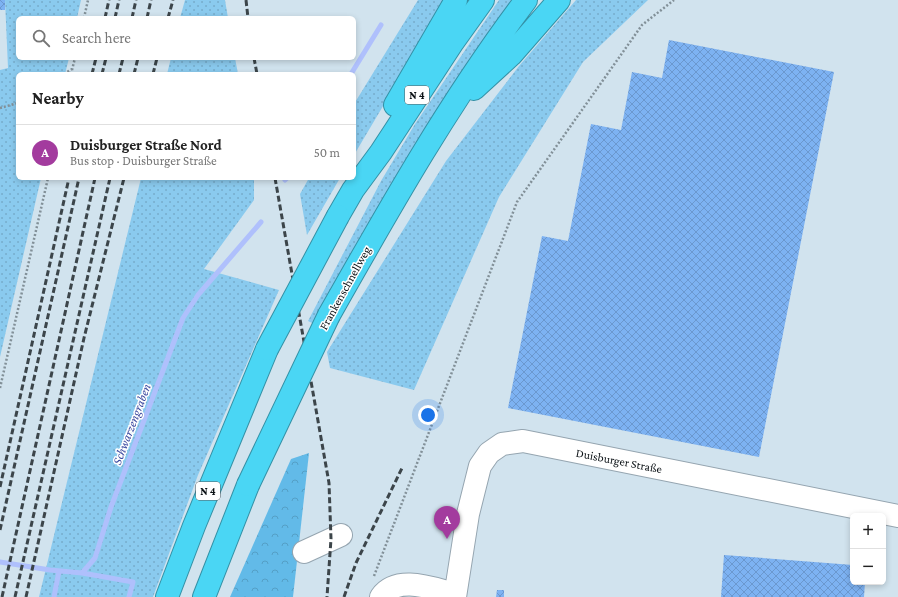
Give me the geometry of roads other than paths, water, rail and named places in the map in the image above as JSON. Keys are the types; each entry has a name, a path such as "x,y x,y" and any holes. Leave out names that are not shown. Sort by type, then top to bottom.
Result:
{"highway":[{"path":"353,190 371,146 456,0"},
{"name":"N 4","path":"166,597 251,385 288,307 353,190 381,152 448,48 482,0"},
{"name":"Frankenschnellweg","path":"204,597 248,485 330,315 405,181 448,112 526,0"},
{"path":"448,112 511,55 559,0"}],"street":[{"name":"Duisburger Straße","path":"455,596 468,514 480,466 490,453 502,444 523,441 898,516"},
{"path":"304,552 342,535"},
{"path":"377,590 384,593 398,586 413,585 455,596"}],"waterway":[{"name":"Schwarzengraben","path":"352,72 381,25"},
{"name":"Schwarzengraben","path":"0,562 50,570 82,573 95,558 111,507 183,318 198,295 261,222"},
{"path":"54,597 59,571"},
{"path":"82,573 133,582 129,597"}],"railway":[{"path":"105,16 109,0"},
{"path":"115,16 119,0"},
{"path":"132,16 136,0"},
{"path":"147,16 151,0"},
{"path":"169,16 173,0"},
{"path":"246,0 248,16"},
{"path":"92,72 96,60"},
{"path":"102,72 106,60"},
{"path":"120,72 122,60"},
{"path":"134,72 138,60"},
{"path":"154,72 156,60"},
{"path":"254,60 257,72"},
{"path":"0,487 69,180"},
{"path":"0,530 79,180"},
{"path":"2,597 95,180"},
{"path":"15,597 110,180"},
{"path":"26,597 84,338 124,180"},
{"path":"275,180 329,483 331,539 327,597"},
{"path":"344,597 356,563 403,466"}],"place":[{"name":"Duisburger Straße Nord","path":"447,539"}]}
